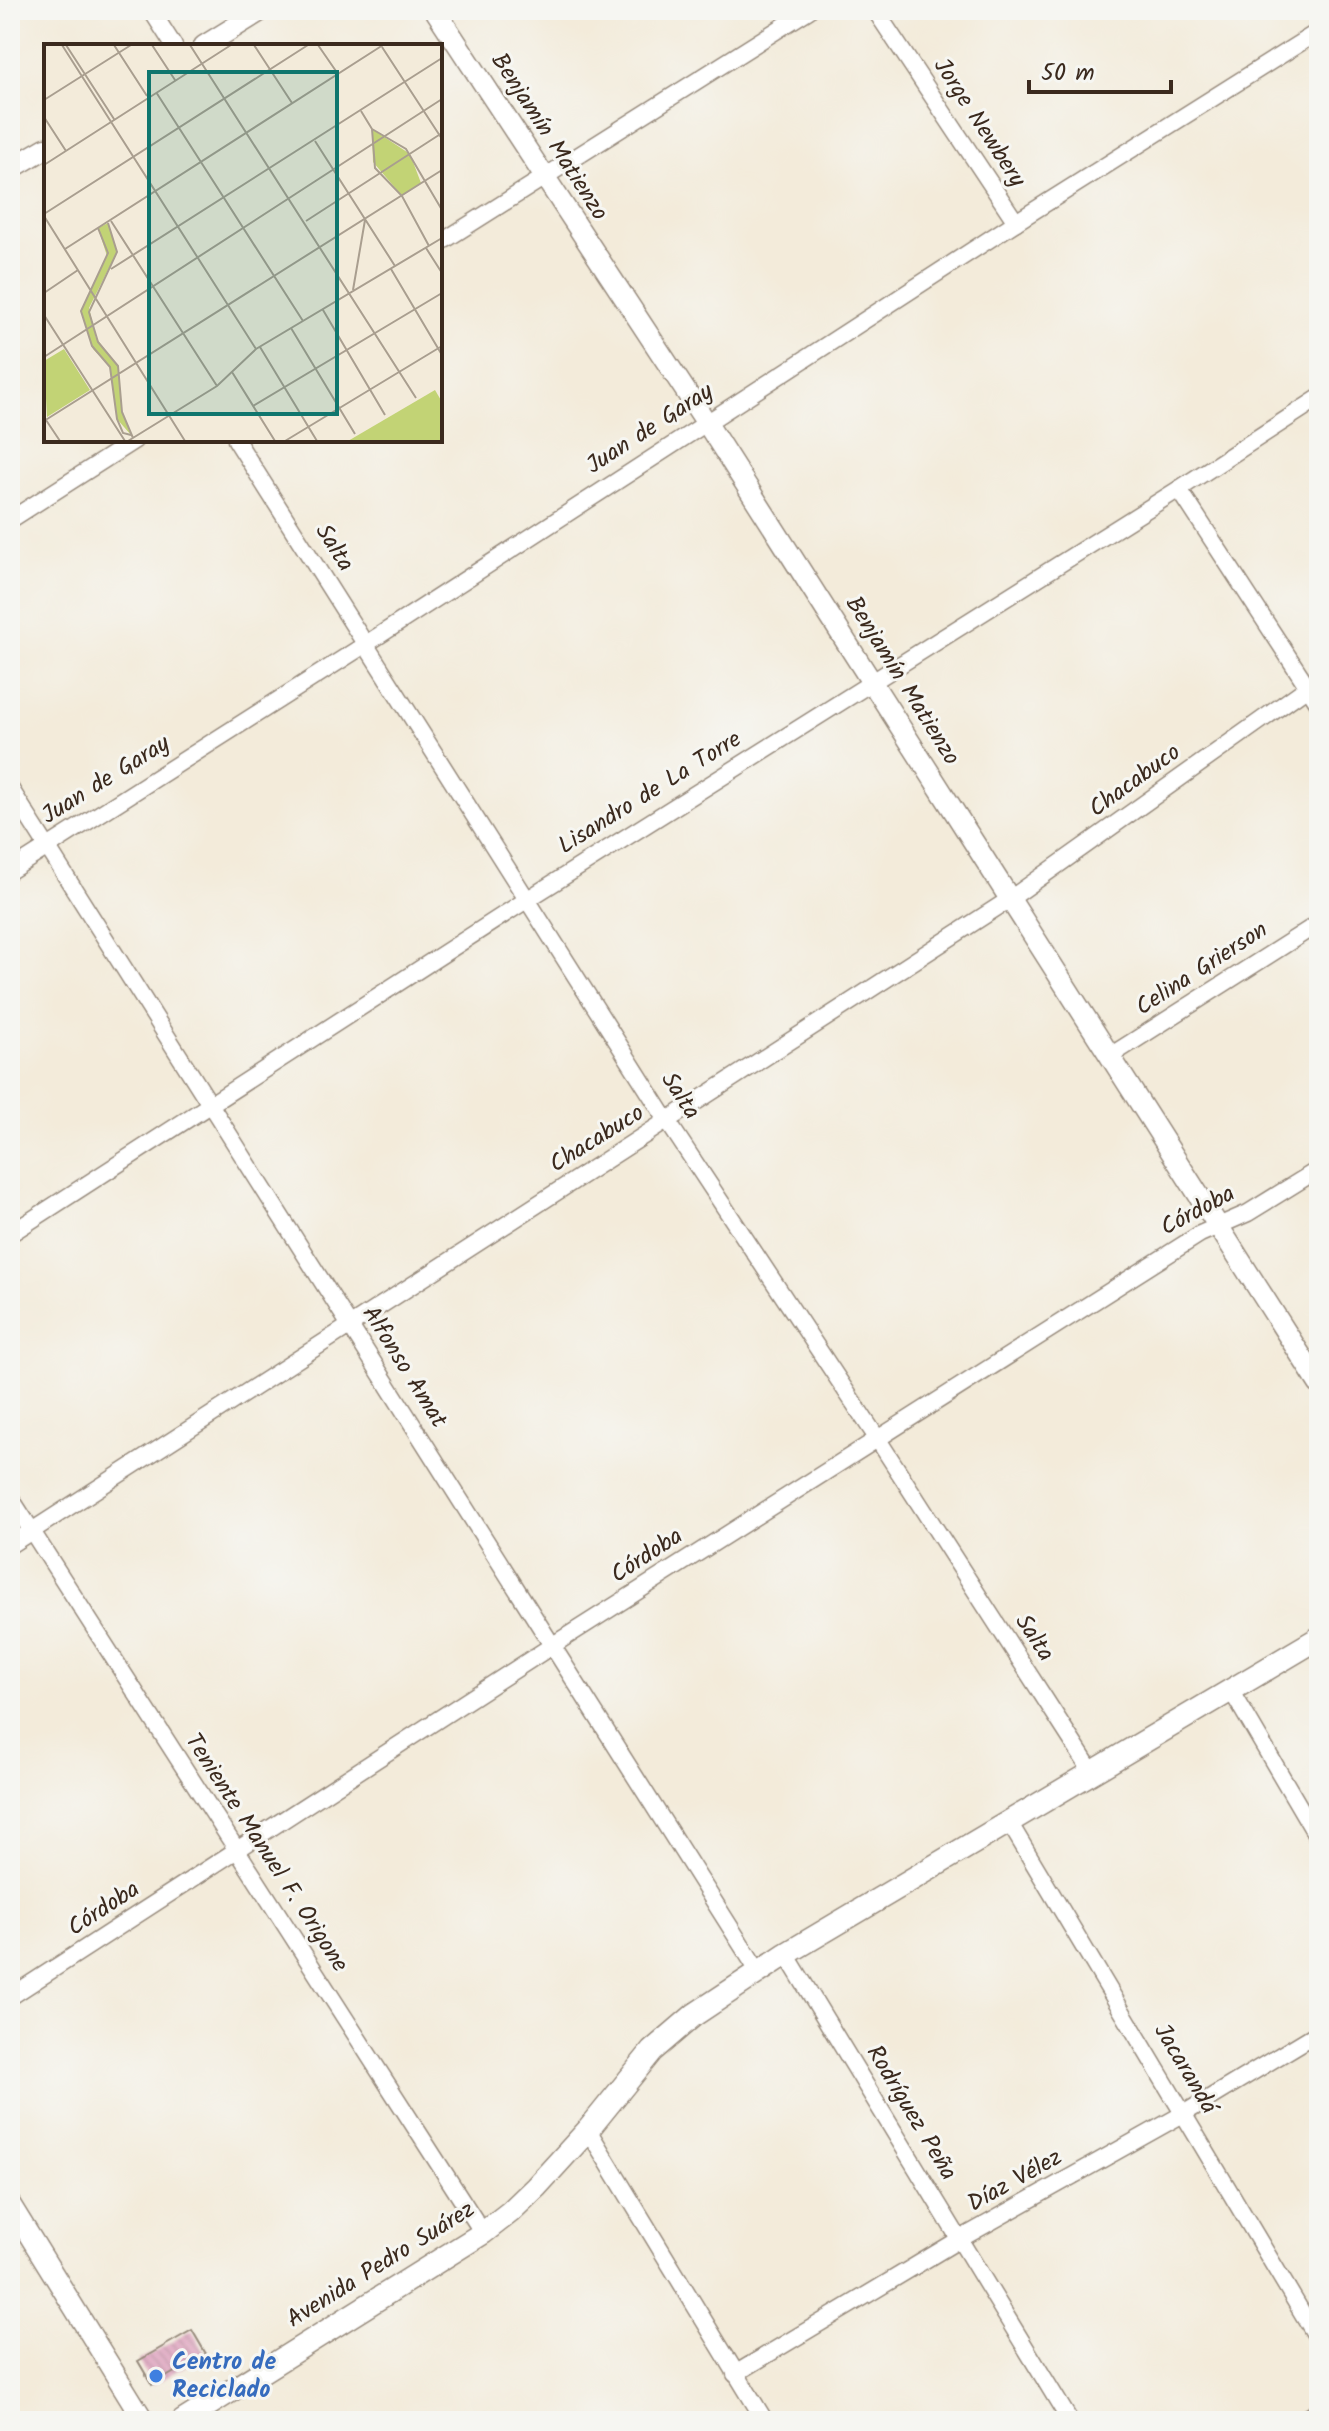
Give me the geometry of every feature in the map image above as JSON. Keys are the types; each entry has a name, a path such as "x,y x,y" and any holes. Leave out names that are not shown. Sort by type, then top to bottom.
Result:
{"main road":[{"name":"Avenida Pedro Suárez","path":"183,2421 483,2233 510,2212 588,2130 652,2051 674,2030 758,1971 1319,1638"}],"street":[{"path":"151,10 173,44"},
{"path":"207,44 262,10"},
{"name":"Benjamín Matienzo","path":"435,10 706,422 1319,1384"},
{"path":"442,242 809,10"},
{"name":"Jorge Newbery","path":"875,10 1016,222"},
{"name":"Juan de Garay","path":"10,871 1016,222 1319,31"},
{"path":"10,169 44,149"},
{"name":"Lisandro de La Torre","path":"10,1234 528,899 1319,398"},
{"path":"10,520 132,442"},
{"name":"Salta","path":"237,442 668,1122 877,1438 1092,1772"},
{"path":"1179,489 1313,683 1319,704"},
{"name":"Chacabuco","path":"10,1545 1010,899 1313,683"},
{"name":"Alfonso Amat","path":"10,788 758,1971"},
{"name":"Celina Grierson","path":"1110,1056 1319,923"},
{"name":"Córdoba","path":"10,1997 877,1438 1200,1234 1248,1213 1319,1169"},
{"name":"Teniente Manuel F. Origone","path":"10,1497 483,2233"},
{"path":"1231,1690 1319,1840"},
{"name":"Jacarandá","path":"1009,1822 1319,2341"},
{"name":"Rodríguez Peña","path":"786,1954 1070,2421"},
{"name":"Díaz Vélez","path":"735,2374 960,2239 1183,2114 1319,2032"},
{"path":"588,2130 765,2421"},
{"path":"10,2204 144,2421"},
{"path":"1302,2421 1319,2411"}],"building":[{"path":"192,2330 206,2354 152,2385 138,2361"}],"place":[{"name":"Centro de Reciclado","path":"156,2376"}]}
